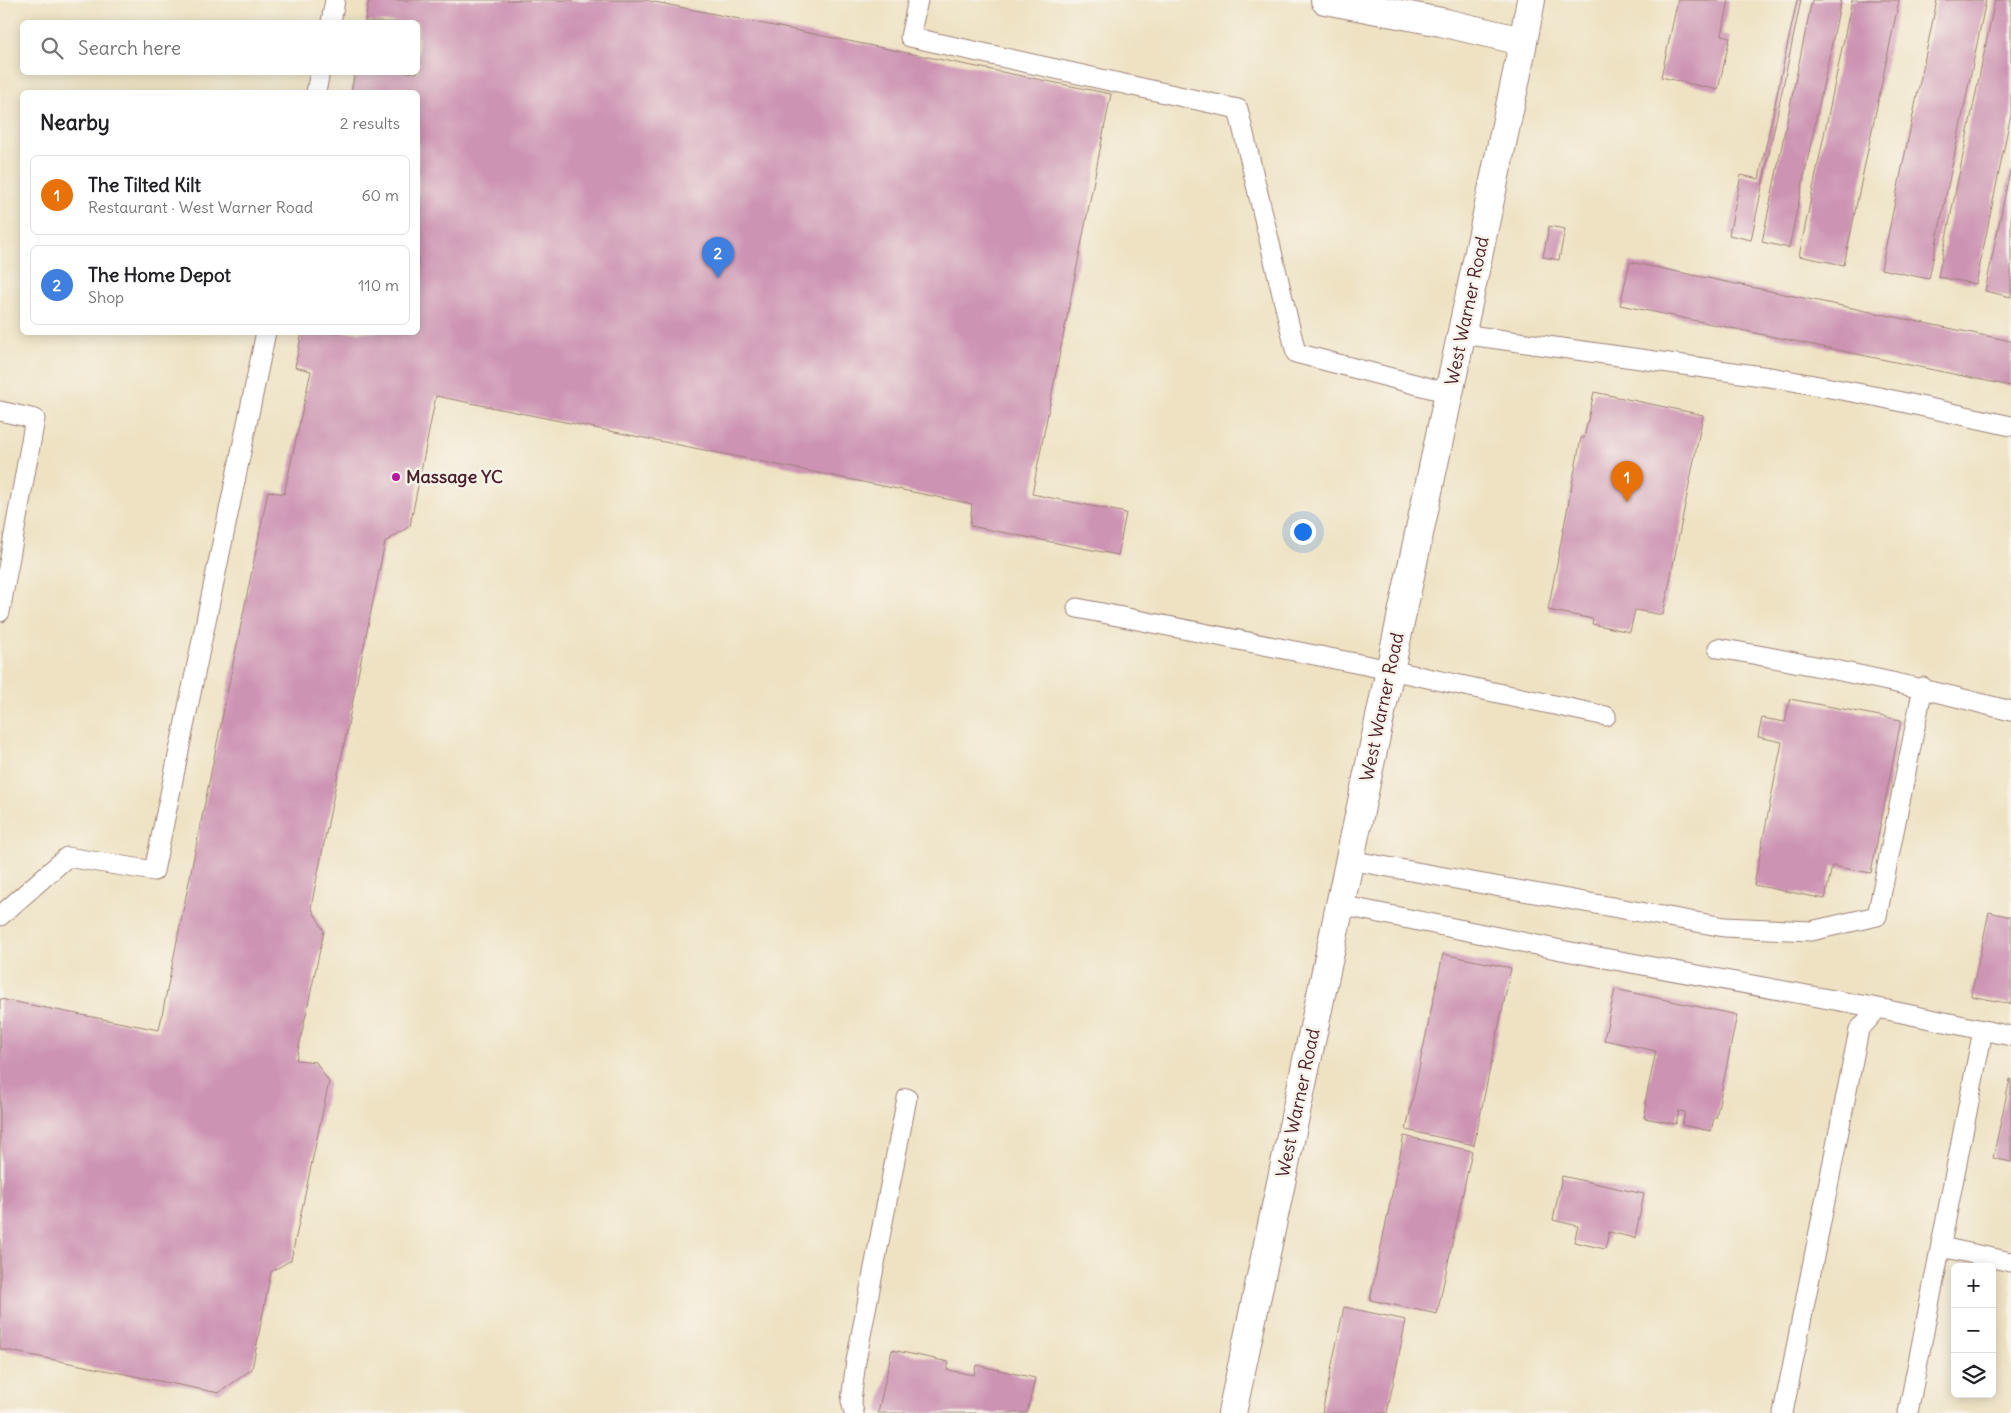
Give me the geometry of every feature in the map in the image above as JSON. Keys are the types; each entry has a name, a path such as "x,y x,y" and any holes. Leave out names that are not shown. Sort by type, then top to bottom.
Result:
{"main road":[{"path":"1325,0 1441,22 1522,41"},
{"name":"West Warner Road","path":"1232,1413 1462,334 1531,0"}],"lane":[{"path":"330,20 335,0"},
{"path":"918,0 910,37 1238,110 1296,353 1449,393"},
{"path":"316,90 319,75"},
{"path":"1462,334 1776,378 1879,397 2011,426"},
{"path":"0,916 66,857 154,871 265,335"},
{"path":"0,411 35,419 0,612"},
{"path":"1077,608 1390,670 1606,716"},
{"path":"1718,648 1923,687 2011,711"},
{"path":"1349,860 1724,927 1811,931 1877,916 1923,687"},
{"path":"1340,905 1571,952 1878,1008 2011,1036"},
{"path":"1783,1413 1859,1030 1878,1008"},
{"path":"1908,1413 1983,1030"},
{"path":"854,1413 850,1401 856,1362 907,1098"},
{"path":"1940,1247 2011,1262"}],"building":[{"path":"369,0 645,0 1111,94 1032,494 1126,513 1118,555 970,526 972,504 436,396 410,526 385,542 311,907 324,931 296,1060 316,1062 329,1082 291,1260 271,1272 252,1369 219,1393 0,1349 0,999 159,1030 268,491 284,494 311,371 295,367 301,335 420,335 420,90 351,90 354,75 420,75 420,20 365,20"},
{"path":"1678,0 1729,0 1722,35 1730,37 1718,90 1661,77"},
{"path":"1797,0 1801,0 1751,240 1729,235 1741,175 1759,179"},
{"path":"1812,0 1841,0 1789,248 1762,242"},
{"path":"1852,0 1899,0 1844,265 1799,256"},
{"path":"1937,0 1986,0 1929,279 1881,269"},
{"path":"1995,0 2011,0 2011,114 1976,284 1938,277"},
{"path":"2011,171 2011,297 1985,291"},
{"path":"1549,226 1565,229 1559,260 1543,257"},
{"path":"1630,262 2011,341 2011,386 1620,305"},
{"path":"1594,392 1703,415 1663,615 1635,610 1630,632 1592,624 1593,619 1548,610 1581,438 1584,438"},
{"path":"1790,699 1901,720 1871,873 1832,866 1825,899 1754,885 1782,742 1758,737 1762,718 1785,722"},
{"path":"1989,912 2011,917 2011,1004 1971,996"},
{"path":"1443,954 1511,968 1474,1145 1406,1130"},
{"path":"1615,989 1737,1015 1716,1118 1714,1118 1711,1131 1682,1125 1685,1112 1679,1111 1676,1124 1644,1118 1647,1104 1645,1103 1656,1051 1604,1040"},
{"path":"2011,1079 2011,1162 1993,1158"},
{"path":"1404,1136 1472,1151 1437,1314 1370,1300"},
{"path":"1562,1176 1644,1194 1635,1238 1609,1232 1605,1249 1574,1242 1578,1226 1553,1220"},
{"path":"1344,1307 1406,1320 1387,1413 1322,1413"},
{"path":"892,1350 949,1362 947,1370 974,1375 976,1365 1035,1378 1027,1413 878,1413"}],"place":[{"name":"The Home Depot","path":"718,278"},
{"name":"Massage YC","path":"396,477"},
{"name":"The Tilted Kilt","path":"1627,502"}]}
